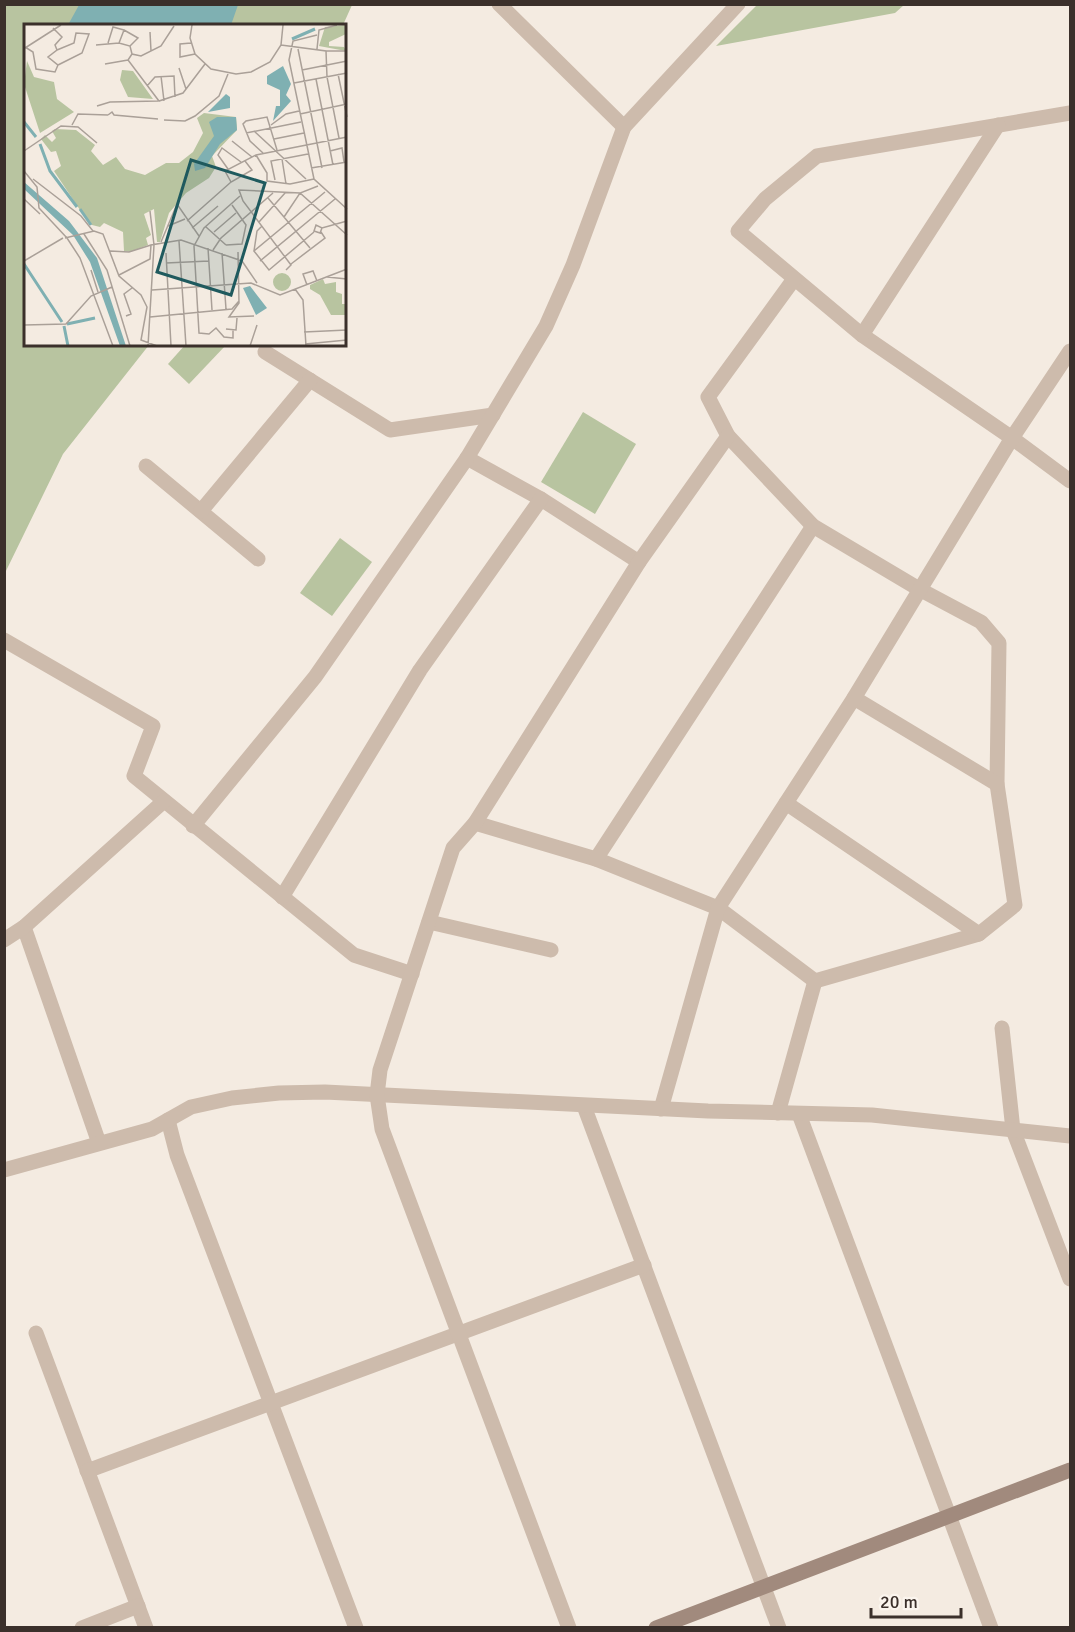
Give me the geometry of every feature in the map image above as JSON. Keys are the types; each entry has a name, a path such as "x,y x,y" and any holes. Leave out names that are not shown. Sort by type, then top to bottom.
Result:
{"street":[{"path":"499,4 624,127"},
{"path":"194,826 315,677 467,458 546,326 573,265 624,127 738,4"},
{"path":"1071,113 817,156 765,199 738,231 862,335 1071,481"},
{"path":"862,335 998,125"},
{"path":"794,279 708,397 728,436 813,526 919,589 981,621 999,643 997,784 1015,905 979,934 815,981"},
{"path":"661,1109 718,908 854,698 1012,438 1071,351"},
{"path":"265,352 390,430 493,415"},
{"path":"201,511 310,380"},
{"path":"569,1628 382,1129 377,1095 380,1070 453,848 475,823 639,562 728,436"},
{"path":"467,458 541,499 639,562"},
{"path":"146,465 258,559"},
{"path":"282,897 420,670 541,499"},
{"path":"596,859 813,526"},
{"path":"4,640 153,726 134,776 354,955 412,974"},
{"path":"854,698 997,784"},
{"path":"4,940 24,927 164,801"},
{"path":"786,802 979,934"},
{"path":"475,823 596,859 718,908 815,981"},
{"path":"429,922 551,950"},
{"path":"24,927 99,1143"},
{"path":"778,1113 815,981"},
{"path":"1002,1028 1013,1130 1071,1279"},
{"path":"4,1170 152,1129 191,1107 232,1098 291,1093 325,1092 584,1106 872,1115 1071,1136"},
{"path":"584,1106 779,1628"},
{"path":"799,1114 991,1628"},
{"path":"168,1120 177,1155 356,1628"},
{"path":"87,1471 644,1265"},
{"path":"36,1333 146,1628"},
{"path":"656,1628 1071,1470"},
{"path":"82,1628 138,1606"}],"green space":[{"path":"5,5 352,5 343,24 24,24 24,346 148,346 63,454 5,573"},
{"path":"757,5 904,5 895,13 716,46"},
{"path":"184,346 225,346 189,384 168,364"},
{"path":"583,412 636,444 595,514 541,482"},
{"path":"340,538 372,562 332,616 300,593"}],"water":[{"path":"79,4 238,5 231,24 69,24"}]}
